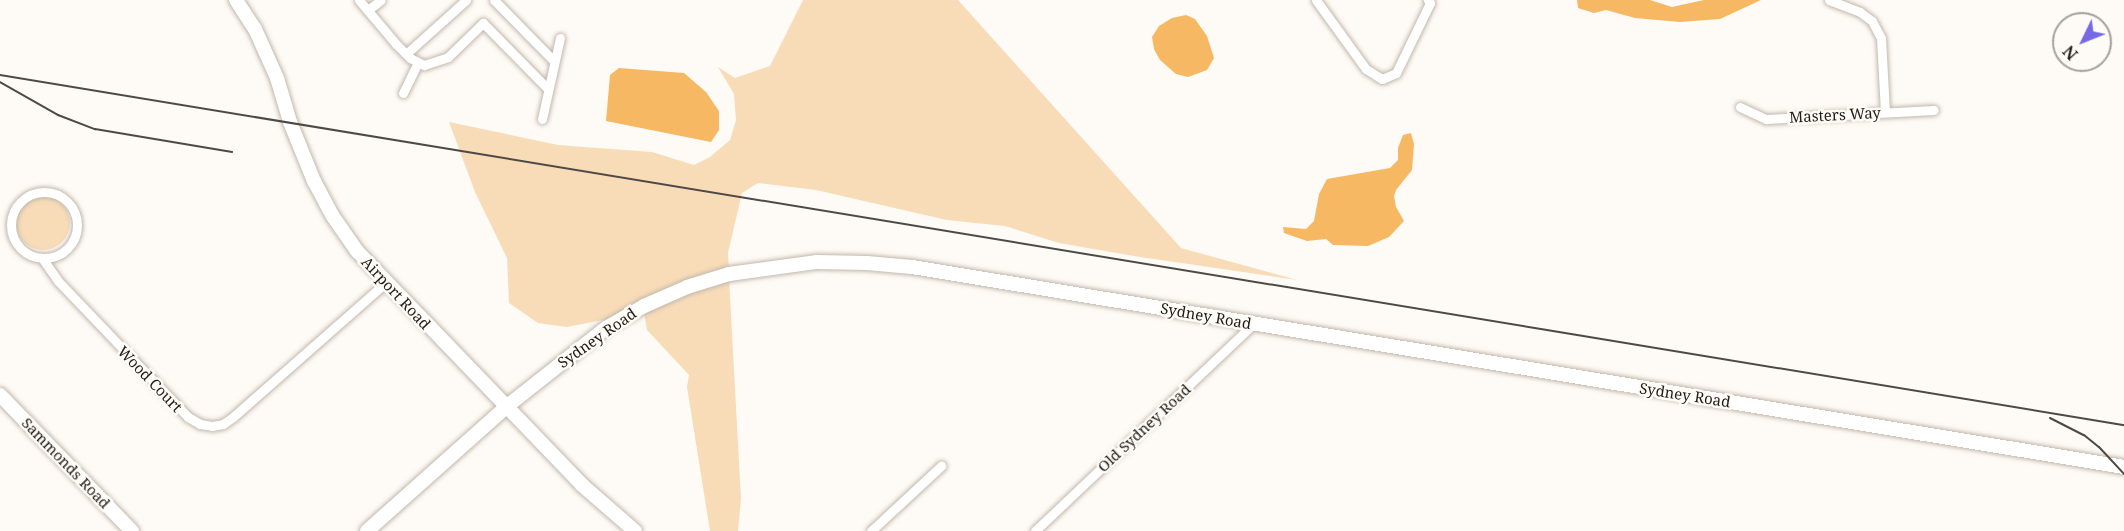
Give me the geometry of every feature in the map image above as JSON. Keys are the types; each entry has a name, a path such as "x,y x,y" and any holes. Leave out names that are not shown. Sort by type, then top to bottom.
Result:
{"street":[{"name":"Airport Road","path":"236,0 255,29 277,78 314,181 332,215 357,251 385,283 582,485 635,531"},
{"path":"359,0 406,54 418,63 430,64 448,57 483,23 547,88"},
{"path":"368,10 381,0"},
{"path":"406,54 466,0"},
{"path":"494,0 554,62"},
{"path":"1316,0 1366,69 1382,80 1396,73 1430,3 1428,0"},
{"path":"1829,0 1860,12 1872,21 1881,38 1886,112"},
{"path":"542,119 547,88 560,38"},
{"path":"403,93 418,63"},
{"name":"Masters Way","path":"1740,107 1766,119 1934,110"},
{"name":"Wood Court","path":"42,258 64,252 76,234 78,223 69,202 50,192 38,192 19,202 10,222 16,243 23,251 42,258 58,281 188,417 200,424 212,426 223,424 232,417 385,283"},
{"name":"Sydney Road","path":"367,531 506,407 606,328 644,306 718,277 772,266 817,262 911,267 2124,467"},
{"name":"Old Sydney Road","path":"1035,531 1253,324"},
{"name":"Sammonds Road","path":"0,395 132,531"},
{"path":"871,531 941,466"}],"shaded area":[{"path":"803,0 958,0 1181,248 1297,280 1059,243 1005,226 947,220 816,190 758,183 742,193 728,253 729,270 618,317 567,327 538,323 509,303 507,258 475,192 449,122 558,145 652,152 694,165 710,157 730,140 736,120 734,94 718,67 735,78 770,66"},
{"path":"1577,0 1650,0 1672,7 1704,0 1761,0 1720,19 1680,22 1635,18 1606,10 1594,13 1578,8"},
{"path":"1186,15 1195,19 1207,36 1214,58 1207,70 1188,77 1176,74 1160,60 1154,49 1152,37 1159,26 1172,18"},
{"path":"619,68 684,73 706,92 719,111 719,130 711,142 606,121 610,75"},
{"path":"1411,133 1414,144 1412,170 1394,196 1396,207 1404,221 1389,237 1368,246 1333,245 1326,239 1307,241 1284,233 1283,227 1306,229 1314,221 1319,194 1327,179 1390,168 1398,160 1398,148 1403,135"},
{"path":"38,196 48,196 58,200 66,208 70,223 66,238 58,246 48,250 38,250 28,246 20,238 16,228 16,218 20,208 28,200"},
{"path":"729,278 741,499 738,531 710,531 687,387 689,375 647,330 644,312"}],"railway":[{"path":"0,75 2124,425"},
{"path":"0,82 58,115 95,129 232,152"},
{"path":"2050,418 2084,435 2099,447 2124,474"}]}
